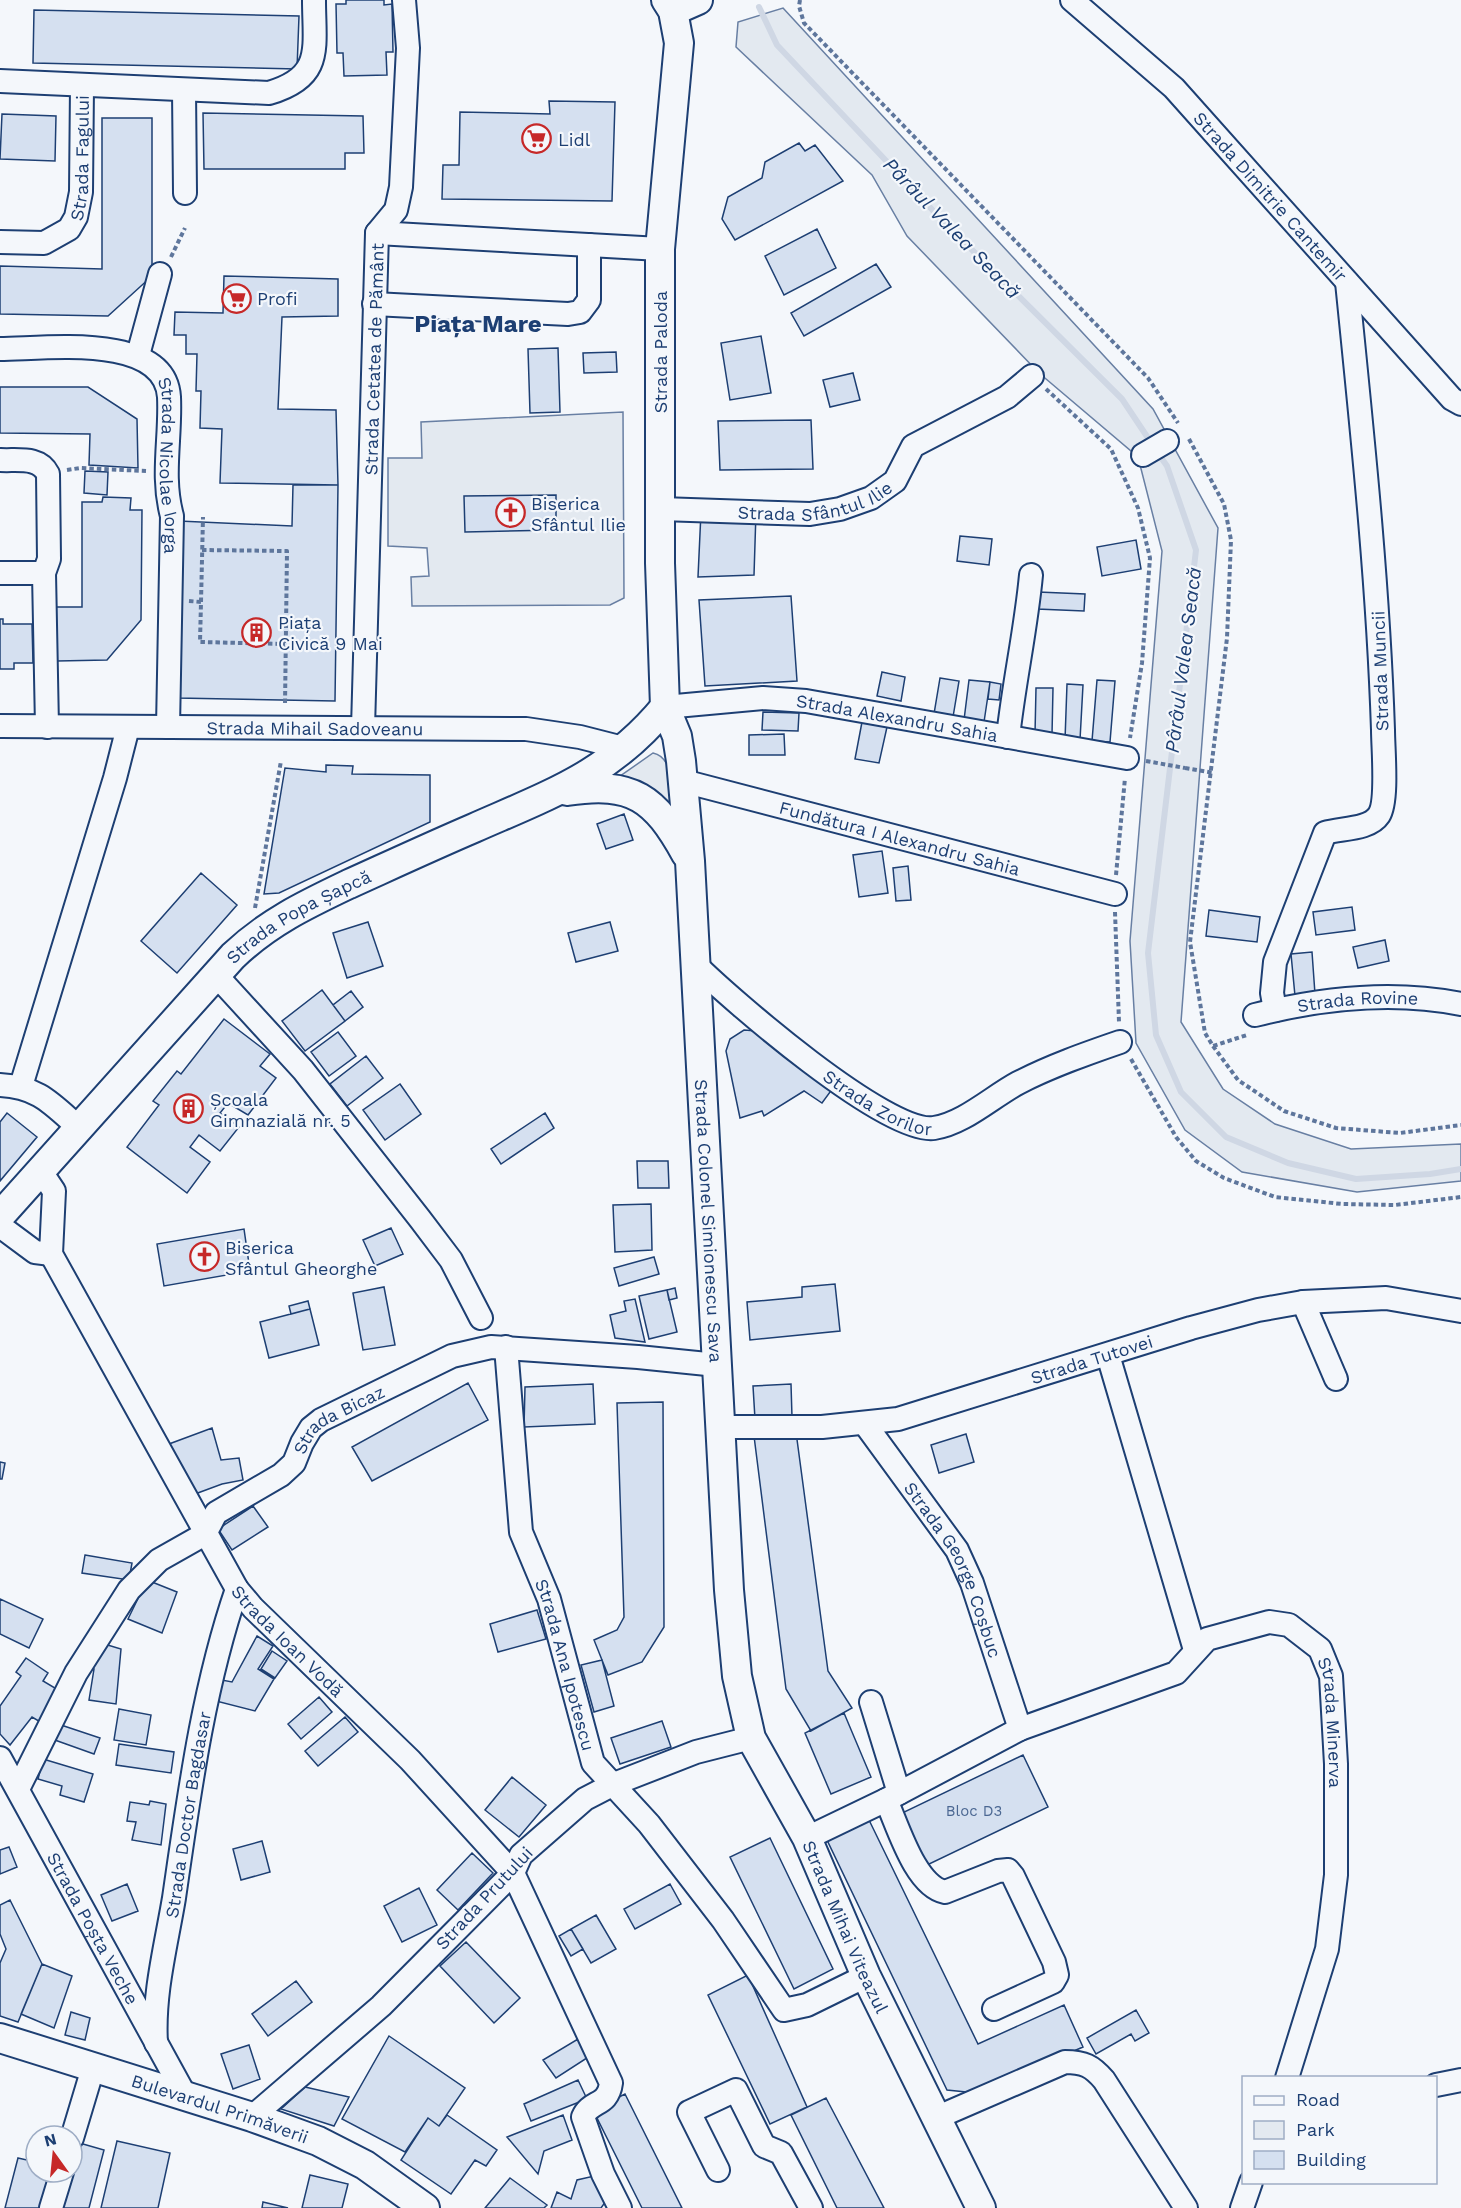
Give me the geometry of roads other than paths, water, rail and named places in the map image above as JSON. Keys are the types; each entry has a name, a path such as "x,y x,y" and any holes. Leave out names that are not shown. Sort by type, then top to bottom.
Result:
{"main road":[{"name":"Strada Paloda","path":"665,707 661,509 660,249 679,43 679,4"},
{"name":"Strada Popa Șapcă","path":"0,1216 216,975 261,930 289,913 410,856 557,792 600,769 627,749 665,707"},
{"name":"Strada Colonel Simionescu Sava","path":"665,707 677,736 690,861 734,1644 739,1686 751,1738"},
{"path":"557,792 595,787 618,788 645,800 661,814 690,861"},
{"name":"Strada Mihai Viteazul","path":"751,1738 807,1838 866,1976 938,2117 981,2208"},
{"name":"Bulevardul Primăverii","path":"0,2038 252,2117 318,2141 365,2165 425,2208"}],"street":[{"path":"0,81 269,93 299,81 308,69 314,52 314,0"},
{"name":"Strada Cetatea de Pământ","path":"363,728 377,233 396,210 401,187 408,48 404,0"},
{"name":"Strada Dimitrie Cantemir","path":"1072,0 1174,88 1457,402 1461,421"},
{"name":"Strada Fagului","path":"0,242 44,243 69,229 76,217 81,192 82,86"},
{"path":"184,90 184,193"},
{"path":"377,233 660,249"},
{"path":"374,304 568,314 580,312 589,300 589,245"},
{"path":"138,355 160,274"},
{"name":"Strada Muncii","path":"1262,1019 1272,993 1275,962 1325,833 1343,827 1369,824 1380,814 1384,786 1380,627 1347,282"},
{"name":"Strada Nicolae Iorga","path":"0,349 110,350 138,355 162,377 169,395 166,472 167,496 172,516 168,727"},
{"name":"Strada Sfântul Ilie","path":"661,509 810,514 840,509 871,498 895,481 913,446 965,422 1007,397 1032,376"},
{"path":"1143,455 1167,441"},
{"path":"0,460 37,461 44,466 48,474 48,558 44,573 47,727"},
{"path":"0,573 44,573"},
{"path":"1008,737 1015,674 1024,639 1031,575"},
{"name":"Strada Alexandru Sahia","path":"665,707 763,698 806,701 1127,758"},
{"name":"Strada Mihail Sadoveanu","path":"0,726 526,729 572,736 627,749"},
{"path":"78,1127 42,1095 10,1086 128,727"},
{"name":"Fundătura I Alexandru Sahia","path":"683,781 1114,894"},
{"name":"Strada Zorilor","path":"695,964 729,997 829,1076 870,1103 905,1121 932,1129 958,1119 1019,1083 1066,1061 1120,1042"},
{"path":"216,975 303,1070 420,1219 451,1260 481,1318"},
{"name":"Strada Rovine","path":"1262,1019 1311,1003 1360,998 1419,996 1461,1004"},
{"path":"0,1226 35,1252 51,1254 54,1191 40,1170"},
{"name":"Strada Ioan Vodă","path":"51,1254 237,1589 253,1608 410,1760 513,1873 611,2083 610,2093 604,2100 586,2110 583,2117 603,2174 620,2208"},
{"name":"Strada Tutovei","path":"721,1427 865,1424 898,1419 1258,1310 1303,1302 1386,1298 1461,1311"},
{"path":"1303,1302 1336,1380"},
{"name":"Strada Bicaz","path":"18,1789 76,1673 129,1590 159,1560 205,1534 216,1513 281,1475 294,1463 311,1428 321,1420 452,1356 491,1347 717,1365"},
{"name":"Strada Ana Ipotescu","path":"506,1347 521,1532 549,1599 594,1763 649,1824 723,1920 784,2010 807,2005 866,1976"},
{"path":"1108,1355 1195,1650"},
{"name":"Strada George Coșbuc","path":"865,1424 957,1550 972,1582 1020,1729"},
{"name":"Strada Doctor Bagdasar","path":"156,2043 155,2006 187,1810 220,1644 237,1589"},
{"name":"Strada Minerva","path":"807,1838 1020,1729 1176,1673 1207,1639 1269,1622 1289,1625 1320,1649 1331,1676 1336,1764 1336,1875 1327,1949 1288,2076"},
{"path":"872,1702 893,1796 908,1849 930,1886 945,1892 998,1871 1008,1870 1054,1962 1057,1975 1053,1982 994,2009"},
{"name":"Strada Prutului","path":"252,2117 381,2006 513,1873 521,1855 585,1799 614,1784 696,1752 751,1738"},
{"name":"Strada Poșta Veche","path":"0,1758 186,2097"},
{"path":"938,2117 1065,2062 1082,2062 1094,2068 1104,2080 1186,2208"},
{"path":"76,2124 93,2068"},
{"path":"1437,2085 1461,2080"},
{"path":"718,2170 689,2112 736,2090 764,2146 781,2153 811,2208"},
{"path":"51,2208 58,2184"},
{"path":"1242,2208 1250,2184"}],"waterway":[{"name":"Pârâul Valea Seacă","path":"759,7 777,45 940,218 1122,399 1152,444"},
{"name":"Pârâul Valea Seacă","path":"1157,452 1167,466 1196,550 1148,953 1156,1035 1181,1092 1226,1137 1288,1163 1356,1179 1430,1174 1461,1169"}],"place":[{"name":"Lidl","path":"537,139"},
{"name":"Profi","path":"236,298"},
{"name":"Biserica Sfântul Ilie","path":"510,513"},
{"name":"Piața Civică 9 Mai","path":"257,632"},
{"name":"Școala Gimnazială nr. 5","path":"189,1109"},
{"name":"Biserica Sfântul Gheorghe","path":"204,1257"}],"district":[{"name":"Piața Mare","path":"478,324"}]}
